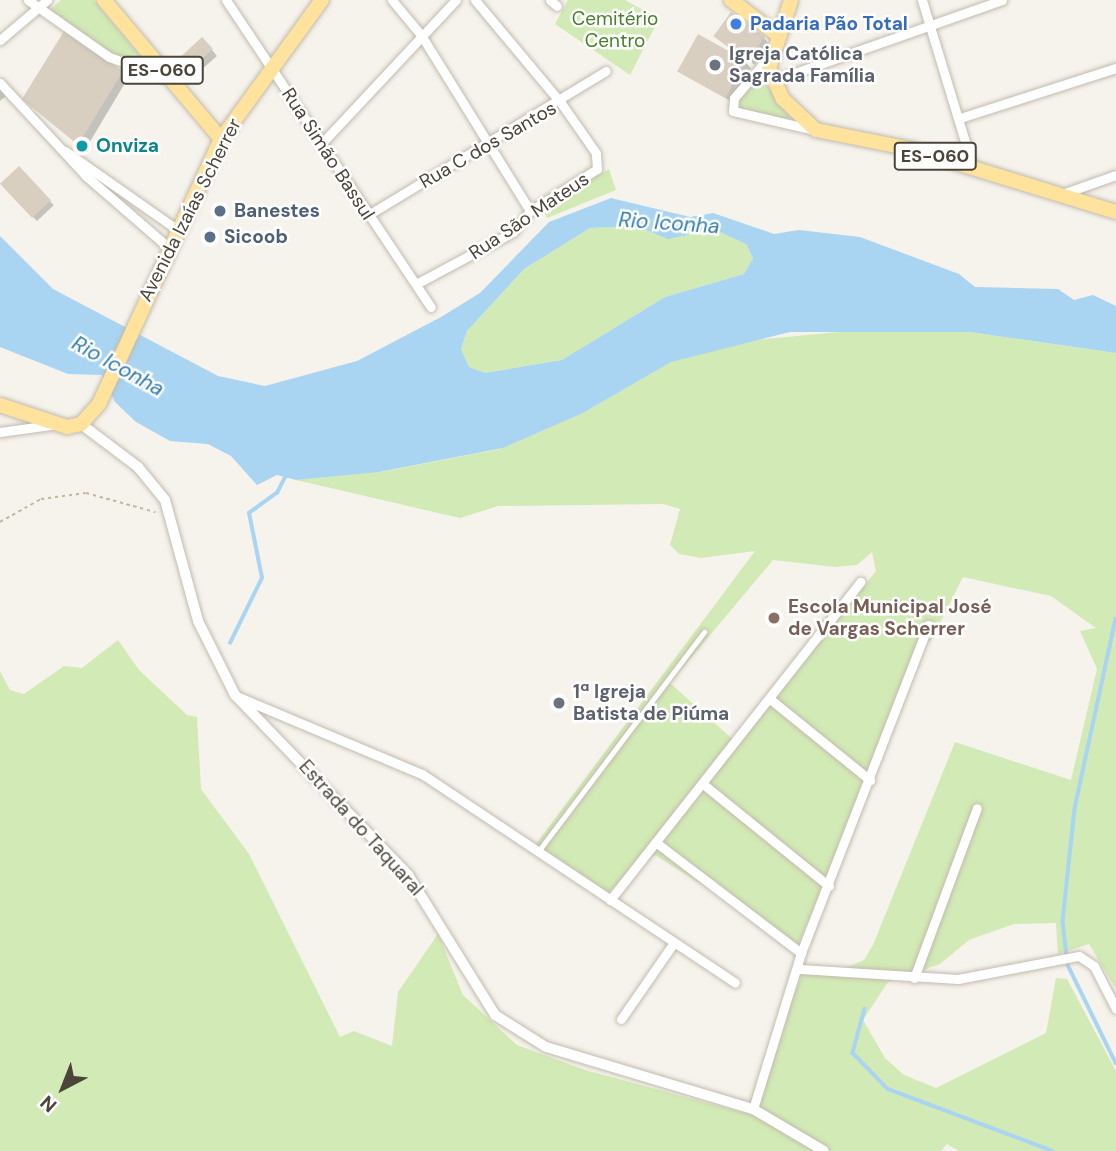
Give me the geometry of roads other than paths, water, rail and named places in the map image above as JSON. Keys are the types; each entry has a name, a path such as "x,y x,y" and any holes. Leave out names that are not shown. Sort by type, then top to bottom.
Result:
{"main road":[{"name":"ES-060","path":"104,0 221,139"},
{"name":"Avenida Izaías Scherrer","path":"81,424 107,393 136,319 221,139 270,65 322,0"},
{"path":"731,0 775,33"},
{"path":"791,0 775,33 769,57 772,81 816,130"},
{"name":"ES-060","path":"816,130 974,168 1116,212"},
{"path":"0,405 51,425 81,424"}],"street":[{"path":"28,0 35,10 121,63 153,60"},
{"path":"0,40 47,0"},
{"name":"Rua Simão Bassul","path":"226,0 432,307"},
{"path":"392,0 421,35 487,146 530,211"},
{"path":"321,143 456,0"},
{"path":"475,0 561,103"},
{"path":"922,0 974,168"},
{"path":"772,81 1002,0"},
{"path":"769,57 734,98 733,111 816,130"},
{"path":"960,118 1116,68"},
{"name":"Rua C dos Santos","path":"368,215 561,103 606,71"},
{"path":"0,83 4,95 65,151 86,176 169,248"},
{"name":"Rua São Mateus","path":"416,284 513,232 530,211 589,177 598,161 561,103"},
{"path":"65,151 93,168 178,230"},
{"path":"86,176 93,168"},
{"path":"1062,194 1116,175"},
{"name":"Estrada do Taquaral","path":"81,424 153,482 172,519 198,621 234,695 408,875 495,1015 546,1047 753,1109 824,1151"},
{"path":"0,432 51,425"},
{"path":"610,900 658,844 860,582"},
{"path":"753,1109 800,969 801,953 928,625"},
{"path":"234,695 399,762 540,849 673,944 735,983"},
{"path":"770,699 870,780"},
{"path":"703,784 829,886"},
{"path":"914,978 977,808"},
{"path":"658,844 801,953"},
{"path":"621,1019 673,944"},
{"path":"800,969 914,978 994,977 1079,956 1094,967 1116,1009"}],"lane":[{"path":"540,849 704,632"}],"water":[{"name":"Rio Iconha","path":"611,198 690,217 713,213 774,234 799,230 860,237 959,274 975,287 1058,289 1074,300 1093,295 1116,306 1116,353 970,332 790,332 671,362 583,413 503,448 379,472 296,480 277,475 257,485 231,456 208,444 170,441 136,422 115,402 102,375 68,374 0,347 0,236 53,289 218,376 265,386 357,361 441,317 480,293 549,222","holes":["637,226 668,239 713,229 746,244 753,258 744,274 665,297 562,360 485,373 469,367 461,349 467,331 524,269 590,228"]}],"waterway":[{"path":"230,643 262,578 249,513 277,493 287,473"},
{"path":"1116,619 1075,809 1063,921 1068,965 1116,1063"},
{"path":"865,1009 853,1053 888,1089 1053,1151"}],"place":[{"name":"Padaria Pão Total","path":"736,24"},
{"name":"Igreja Católica Sagrada Família","path":"715,65"},
{"name":"Onviza","path":"82,146"},
{"name":"Banestes","path":"220,211"},
{"name":"Sicoob","path":"210,237"},
{"name":"Escola Municipal José de Vargas Scherrer","path":"774,618"},
{"name":"1ª Igreja Batista de Piúma","path":"559,703"}],"park label":[{"name":"Cemitério Centro","path":"615,30"}]}
